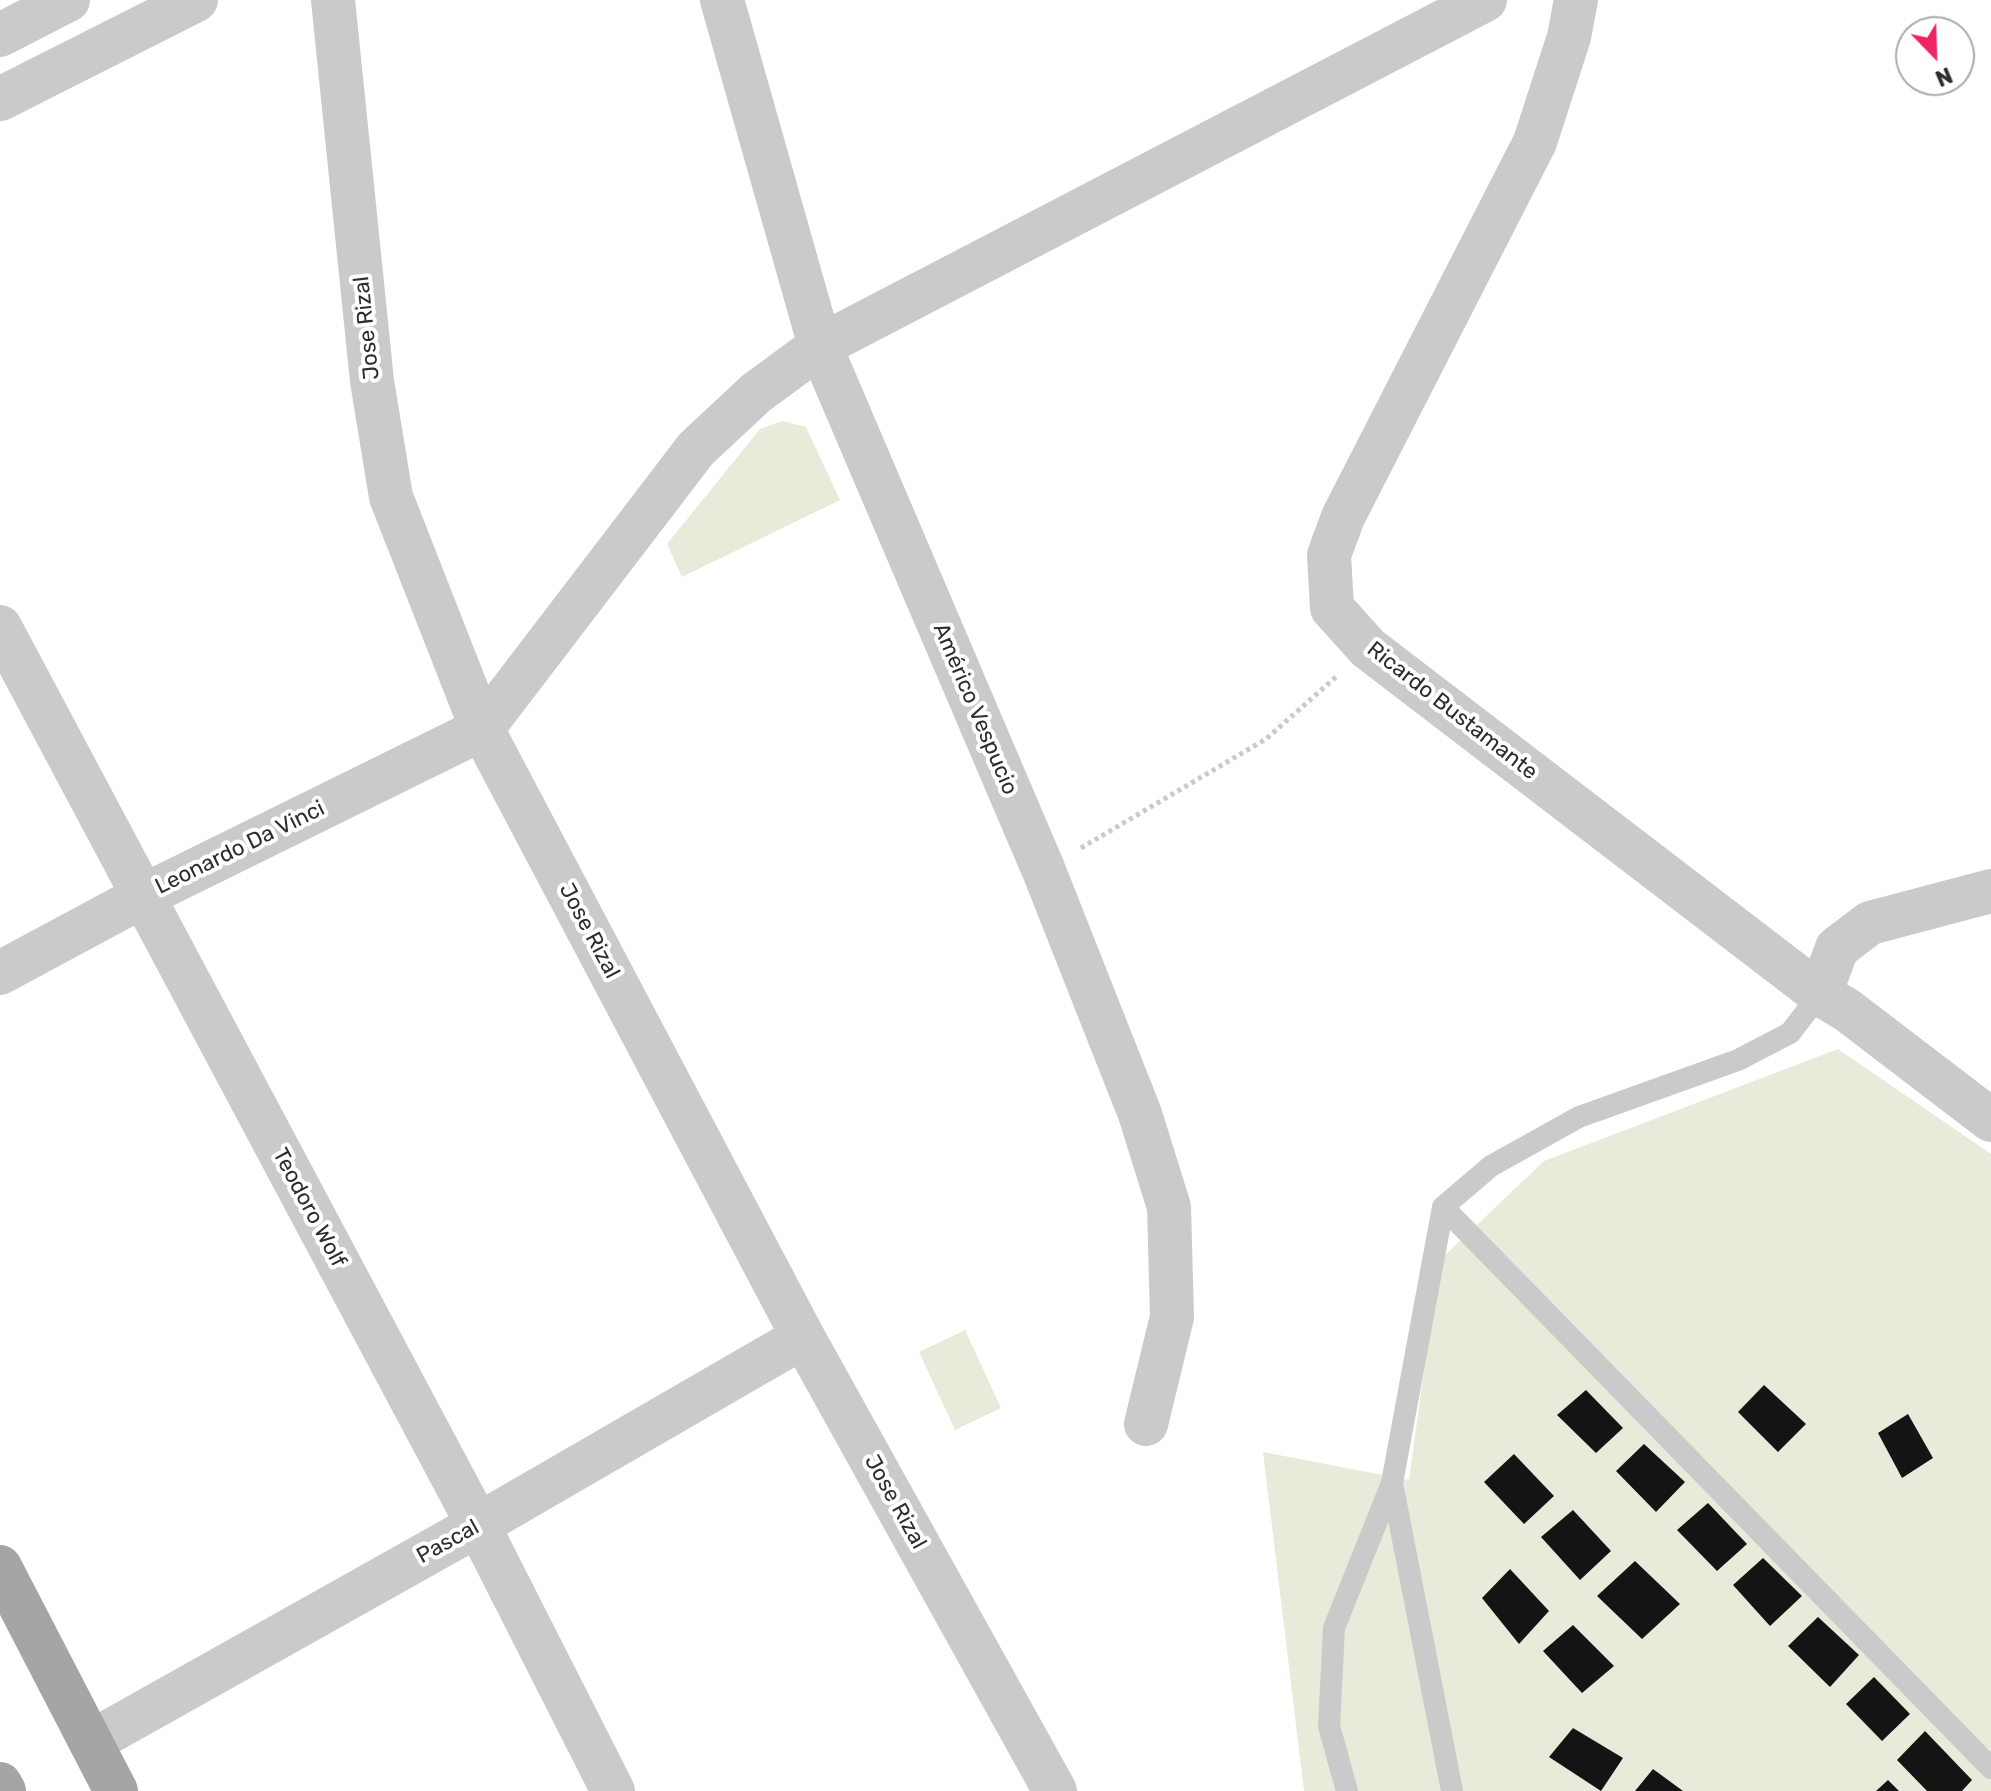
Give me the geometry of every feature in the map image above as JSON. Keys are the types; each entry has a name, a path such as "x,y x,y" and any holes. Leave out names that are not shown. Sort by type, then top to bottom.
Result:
{"main road":[{"path":"0,1567 116,1791"},
{"path":"0,1784 4,1791"}],"street":[{"path":"0,35 68,0"},
{"path":"0,99 196,0"},
{"name":"Jose Rizal","path":"333,0 372,381 391,497 482,729 803,1337 1055,1791"},
{"name":"Américo Vespucio","path":"722,0 820,346 1044,871 1140,1114 1169,1207 1172,1317 1146,1424"},
{"path":"482,729 696,449 756,393 820,346 1485,0"},
{"name":"Ricardo Bustamante","path":"1576,0 1569,37 1535,142 1343,517 1329,555 1332,608 1368,648 1820,994 1847,1010 1991,1120"},
{"name":"Teodoro Wolf","path":"0,627 478,1525 613,1791"},
{"name":"Leonardo Da Vinci","path":"0,973 143,896 482,729"},
{"path":"1820,994 1837,948 1870,923 1991,891"},
{"name":"Pascal","path":"91,1742 478,1525 803,1337"}],"lane":[{"path":"1347,1791 1329,1726 1334,1628 1392,1483 1443,1207 1491,1166 1579,1117 1738,1060 1790,1033 1820,994"},
{"path":"1443,1207 1991,1768"},
{"path":"1392,1483 1452,1791"}],"path":[{"path":"1044,871 1266,739 1368,648"}],"green space":[{"path":"782,421 806,427 840,500 682,577 667,544 760,429"},
{"path":"1838,1049 1991,1154 1991,1791 1304,1791 1263,1452 1409,1480 1439,1261 1544,1161"},
{"path":"965,1330 1001,1408 955,1430 919,1352"}],"building":[{"path":"1764,1385 1806,1424 1778,1452 1738,1412"},
{"path":"1586,1390 1623,1428 1596,1453 1557,1415"},
{"path":"1908,1414 1933,1458 1902,1478 1878,1433"},
{"path":"1644,1444 1685,1482 1656,1512 1616,1471"},
{"path":"1514,1454 1554,1496 1524,1524 1484,1482"},
{"path":"1708,1503 1747,1544 1717,1571 1677,1530"},
{"path":"1573,1510 1611,1551 1580,1580 1541,1537"},
{"path":"1763,1558 1802,1596 1770,1626 1733,1585"},
{"path":"1635,1561 1680,1604 1642,1639 1597,1596"},
{"path":"1510,1569 1549,1611 1519,1644 1482,1598"},
{"path":"1818,1617 1859,1655 1830,1687 1788,1646"},
{"path":"1573,1625 1614,1666 1582,1693 1543,1651"},
{"path":"1874,1677 1910,1714 1882,1741 1846,1704"},
{"path":"1573,1728 1623,1758 1601,1791 1549,1757"},
{"path":"1925,1731 1972,1780 1962,1791 1927,1791 1897,1760"},
{"path":"1653,1769 1683,1791 1635,1791"},
{"path":"1888,1780 1899,1791 1876,1791"}]}
